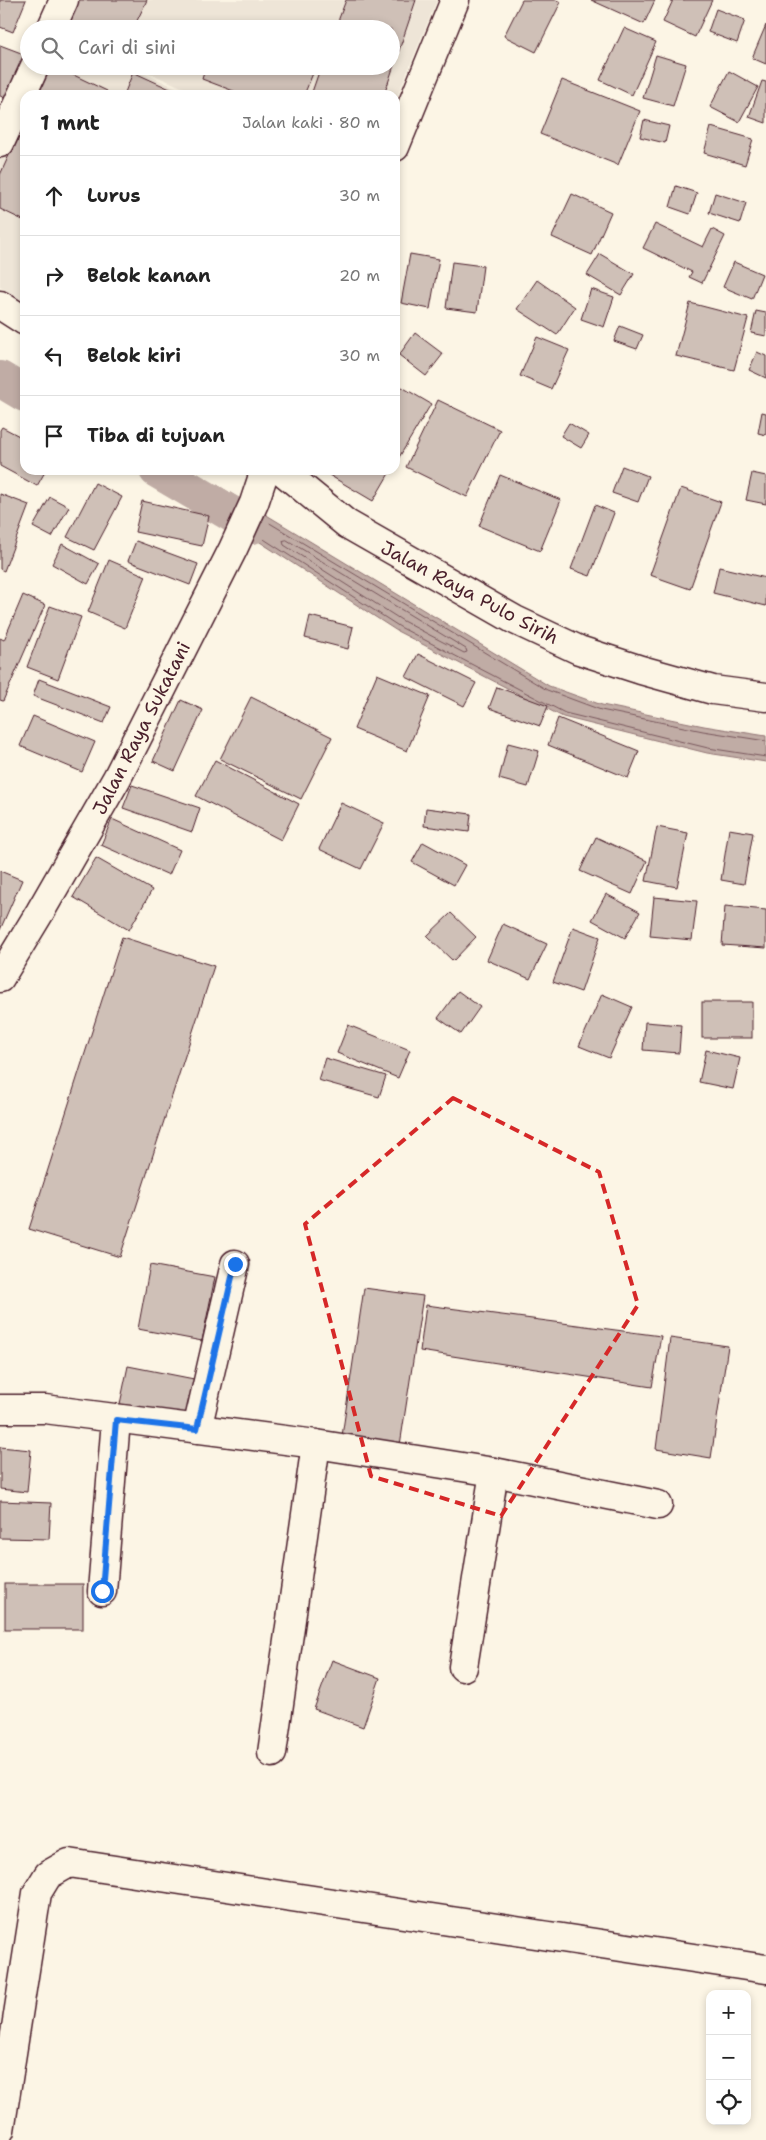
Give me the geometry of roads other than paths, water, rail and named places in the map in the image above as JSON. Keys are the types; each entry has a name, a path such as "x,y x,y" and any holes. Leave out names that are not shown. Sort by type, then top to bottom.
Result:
{"street":[{"path":"56,20 64,0"},
{"path":"400,135 455,0"},
{"path":"24,90 31,75"},
{"path":"0,143 20,99"},
{"path":"0,305 20,318"},
{"name":"Jalan Raya Sukatani","path":"0,978 117,778 233,549 254,504 263,475"},
{"name":"Jalan Raya Pulo Sirih","path":"287,475 346,524 515,620 580,650 641,670 713,690 766,697"},
{"path":"197,1429 235,1264"},
{"path":"0,1409 45,1409 116,1420 316,1444 494,1472 658,1505"},
{"path":"102,1591 116,1420"},
{"path":"272,1753 316,1444"},
{"path":"463,1667 494,1472"},
{"path":"0,2130 37,1892 48,1875 69,1863 766,1969"}],"water":[{"path":"217,485 549,686 602,705 704,726 766,736 766,762 707,753 563,717 397,631 206,507"}],"waterway":[{"path":"0,379 20,391"},
{"path":"165,475 252,526"}]}
